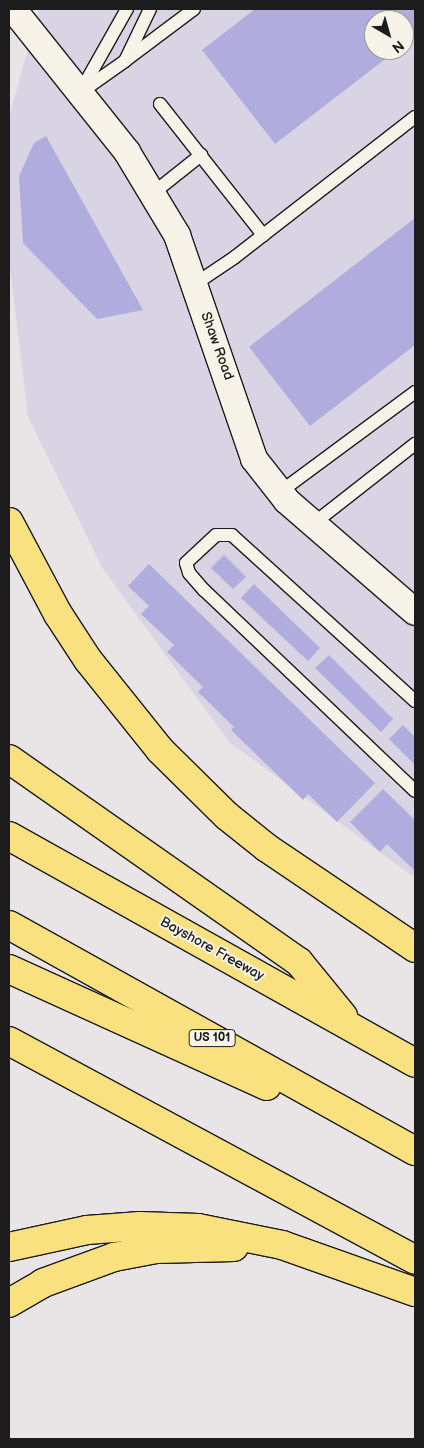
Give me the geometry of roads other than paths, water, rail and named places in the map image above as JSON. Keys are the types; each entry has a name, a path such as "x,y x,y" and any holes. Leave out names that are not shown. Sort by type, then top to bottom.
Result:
{"highway":[{"path":"9,522 53,606 88,660 160,750 227,816 267,848 415,948"},
{"path":"9,759 299,962 350,1025"},
{"name":"Bayshore Freeway","path":"9,836 415,1062"},
{"name":"US 101","path":"9,925 415,1152"},
{"path":"9,968 100,1013 415,1152"},
{"path":"9,1041 415,1260"},
{"path":"9,1247 87,1230 140,1226 198,1228 282,1245 415,1292"},
{"path":"9,1303 79,1268 114,1257 156,1249 244,1247 283,1251 329,1262"}],"street":[{"name":"Shaw Road","path":"13,9 50,51 127,152 178,235 254,459 280,492 313,524 414,607"}],"lane":[{"path":"81,92 127,9"},
{"path":"125,61 150,9"},
{"path":"81,92 194,9"},
{"path":"160,104 201,154 263,236"},
{"path":"195,284 263,236 415,117"},
{"path":"152,194 201,154"},
{"path":"280,492 415,392"},
{"path":"313,524 415,444"},
{"path":"415,701 237,538 226,534 216,535 186,563 189,573 204,590 415,791"}]}
